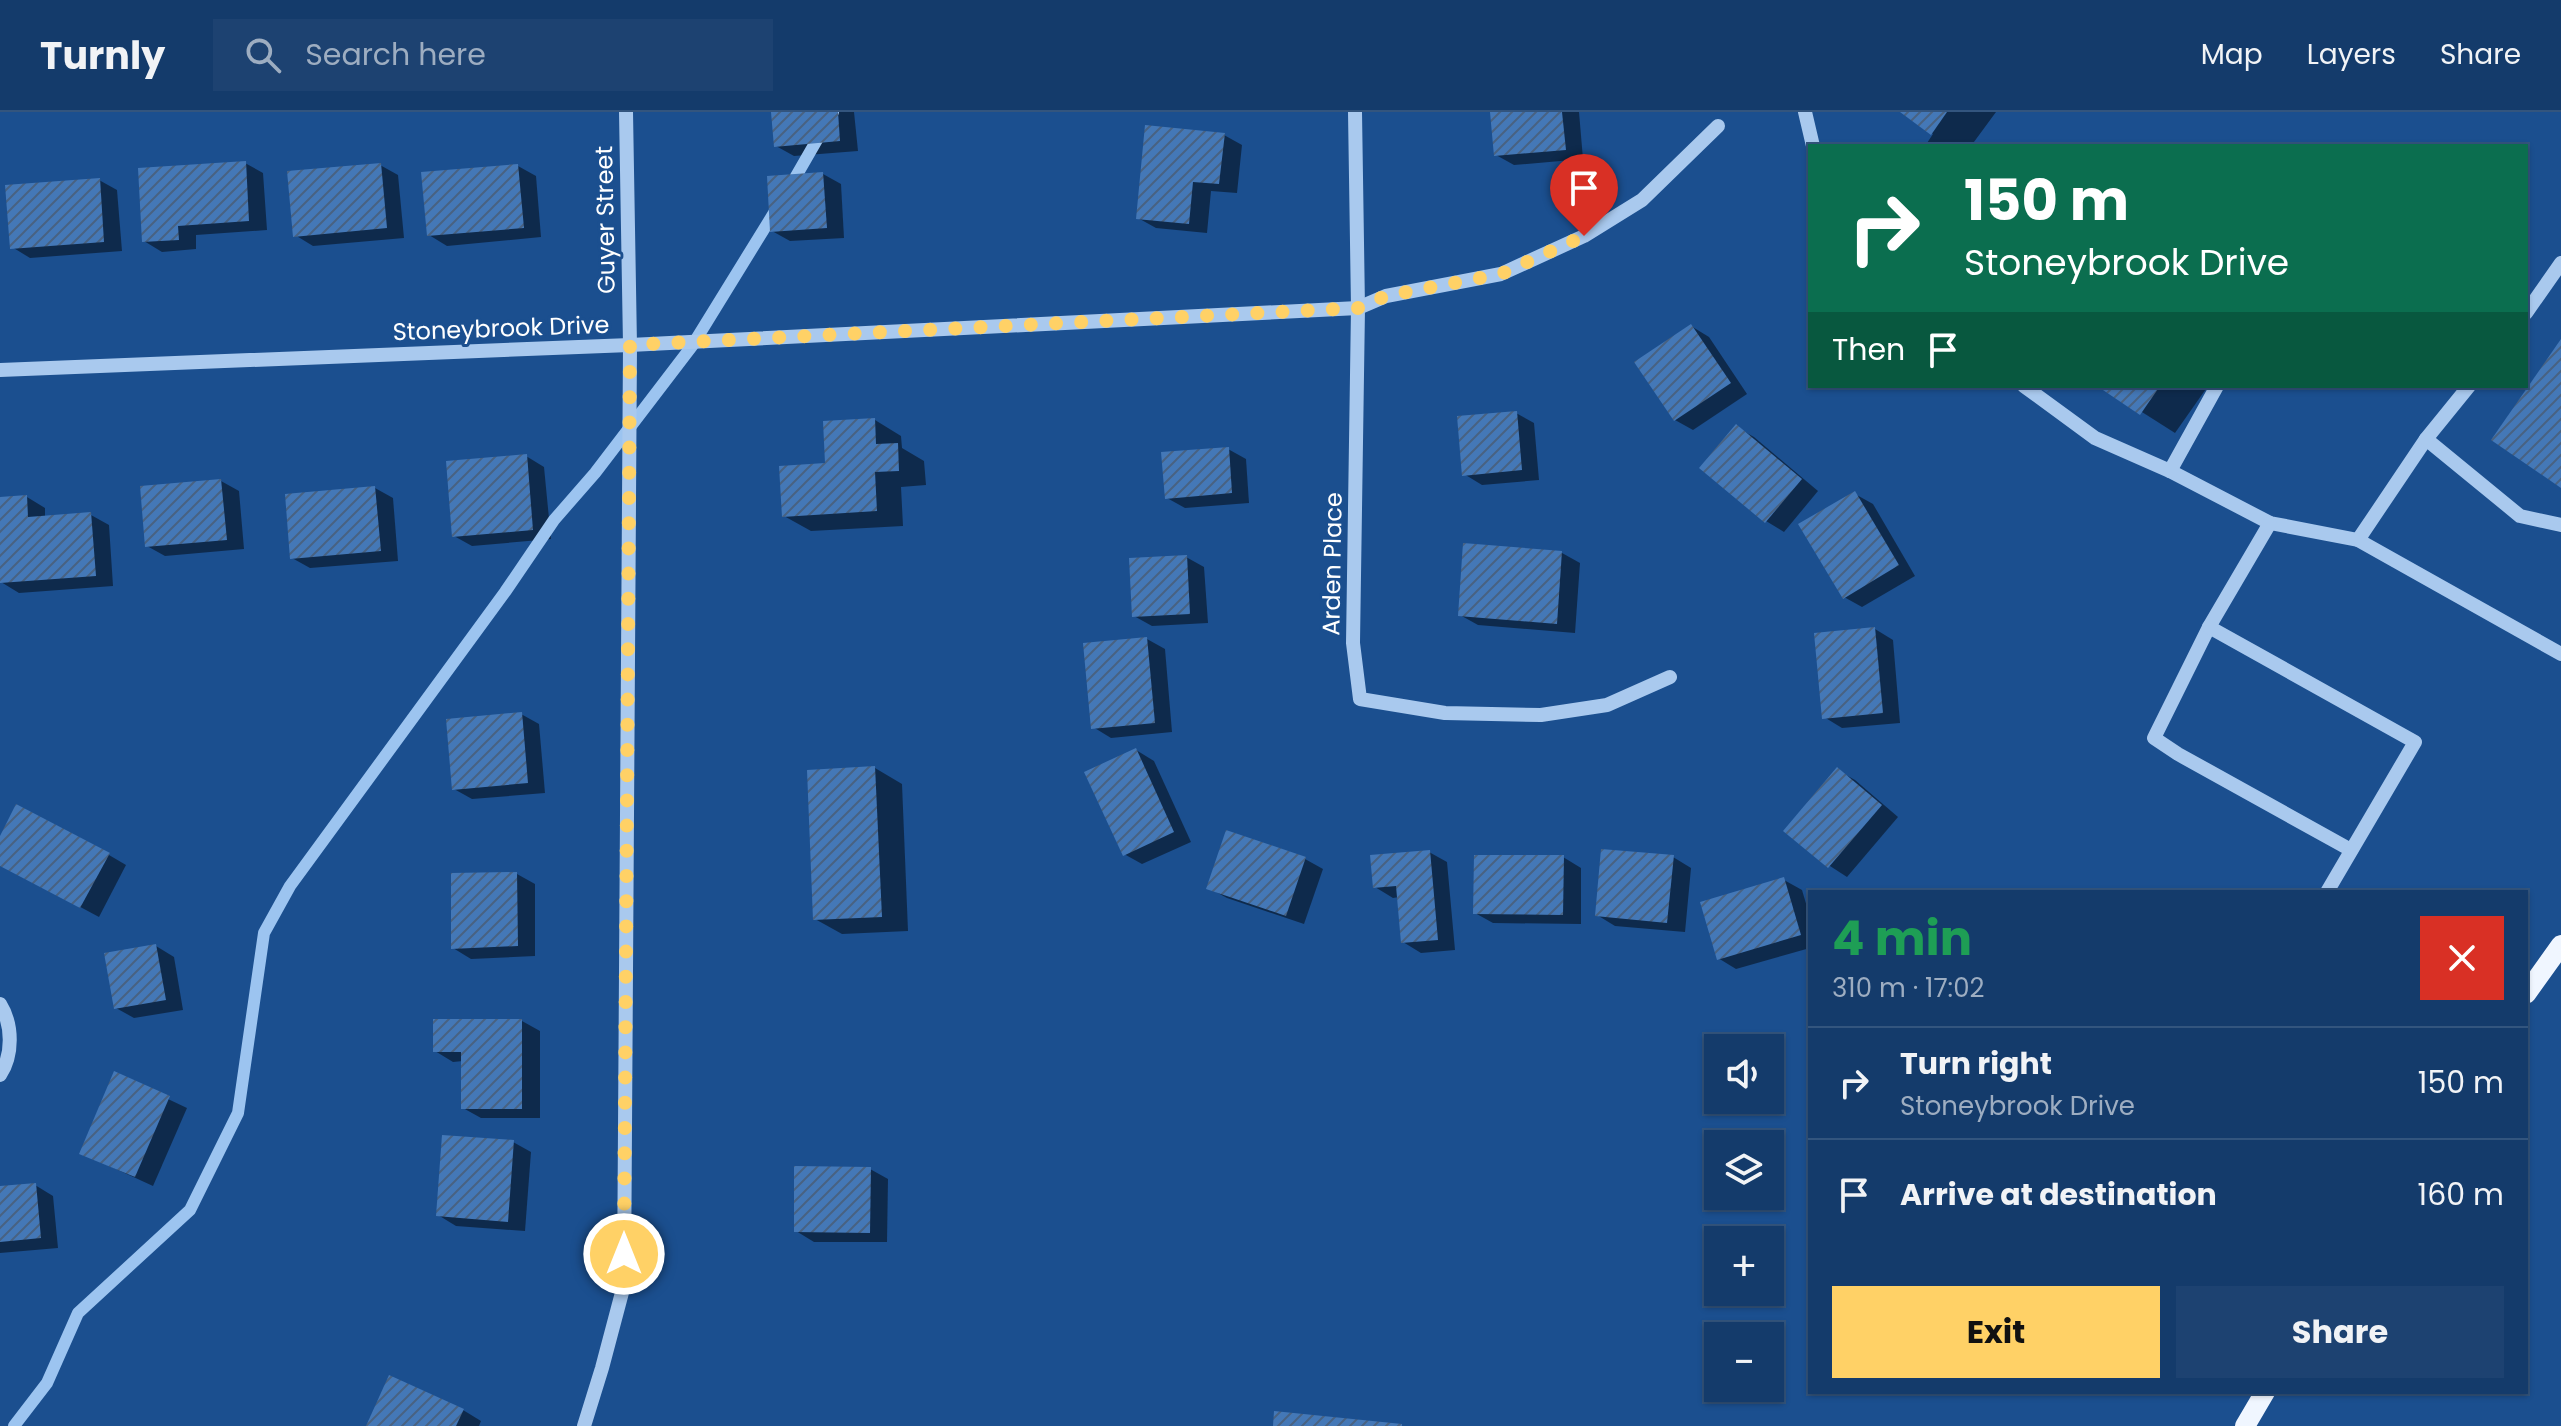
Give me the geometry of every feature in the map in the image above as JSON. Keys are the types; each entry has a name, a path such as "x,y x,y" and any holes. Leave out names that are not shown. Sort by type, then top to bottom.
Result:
{"main road":[{"path":"2528,991 2561,945"},
{"path":"2245,1426 2264,1394"}],"street":[{"name":"Guyer Street","path":"584,1426 624,1285 630,345 626,112"},
{"name":"Arden Place","path":"1355,112 1358,308 1353,643 1360,699 1445,713 1541,715 1607,705 1670,677"},
{"path":"1805,112 1813,144"},
{"name":"Stoneybrook Drive","path":"0,370 630,345 1358,308 1386,296 1501,274 1584,236 1642,200 1718,126"},
{"path":"2528,310 2561,263"},
{"path":"2027,388 2095,438 2170,471 2270,523 2358,540 2561,654"},
{"path":"2170,471 2216,388"},
{"path":"2358,540 2426,439 2467,388"},
{"path":"2426,439 2520,516 2561,525"},
{"path":"2270,523 2209,627 2154,738 2351,850"},
{"path":"2209,627 2415,742 2328,890"},
{"path":"0,1004 5,1011 10,1046 7,1064 0,1075"}],"building":[{"path":"771,112 838,112 840,141 774,147"},
{"path":"1490,112 1562,112 1566,150 1494,156"},
{"path":"1900,112 1947,112 1931,135"},
{"path":"1145,125 1225,133 1219,184 1193,182 1189,224 1136,219"},
{"path":"246,161 249,221 178,226 179,240 142,242 138,168"},
{"path":"381,163 387,228 293,237 287,171"},
{"path":"518,164 524,228 427,236 421,172"},
{"path":"823,172 827,228 770,232 767,176"},
{"path":"100,178 104,242 10,249 5,185"},
{"path":"1691,324 1731,383 1674,421 1634,362"},
{"path":"2561,339 2561,488 2491,440"},
{"path":"2100,388 2159,388 2140,415"},
{"path":"1517,411 1522,470 1462,476 1457,416"},
{"path":"875,418 876,444 898,443 899,471 875,472 877,511 782,517 779,466 825,463 823,421"},
{"path":"1736,424 1802,479 1765,523 1699,468"},
{"path":"1229,447 1232,493 1165,499 1161,452"},
{"path":"527,454 533,530 452,537 446,461"},
{"path":"221,479 227,540 145,547 140,486"},
{"path":"375,486 381,551 290,559 285,494"},
{"path":"1855,491 1899,565 1843,599 1798,524"},
{"path":"27,495 28,517 91,512 96,576 0,583 0,497"},
{"path":"1463,543 1562,551 1557,624 1458,616"},
{"path":"1187,555 1190,614 1132,617 1129,558"},
{"path":"1875,627 1883,713 1822,719 1814,633"},
{"path":"1147,637 1155,723 1091,729 1083,643"},
{"path":"522,712 528,783 452,790 446,719"},
{"path":"1136,748 1174,832 1123,856 1084,772"},
{"path":"875,766 882,917 813,920 807,770"},
{"path":"1837,767 1882,805 1828,868 1783,831"},
{"path":"16,804 110,853 80,908 0,866 0,836"},
{"path":"1226,830 1306,857 1286,916 1206,889"},
{"path":"1601,849 1674,855 1667,923 1595,916"},
{"path":"1430,850 1438,940 1401,943 1396,886 1373,888 1370,855"},
{"path":"1474,855 1564,855 1563,915 1473,914"},
{"path":"517,872 518,946 451,949 451,873"},
{"path":"1784,877 1801,935 1717,960 1700,902"},
{"path":"156,944 166,1000 114,1009 104,953"},
{"path":"433,1019 522,1019 522,1109 461,1109 461,1052 433,1052"},
{"path":"114,1071 170,1096 135,1177 79,1154"},
{"path":"442,1135 514,1140 508,1222 436,1216"},
{"path":"794,1166 871,1167 870,1233 794,1232"},
{"path":"36,1183 41,1238 0,1242 0,1186"},
{"path":"389,1375 464,1409 456,1426 366,1426"},
{"path":"1274,1411 1402,1424 1402,1426 1273,1426"}],"waterway":[{"path":"791,185 833,112"},
{"path":"14,1426 47,1383 78,1313 190,1210 238,1113 264,933 290,886 554,520 595,473 692,346 777,208"}],"route":[{"path":"624,1254 630,345 1358,308 1386,296 1501,274 1584,236"}]}
